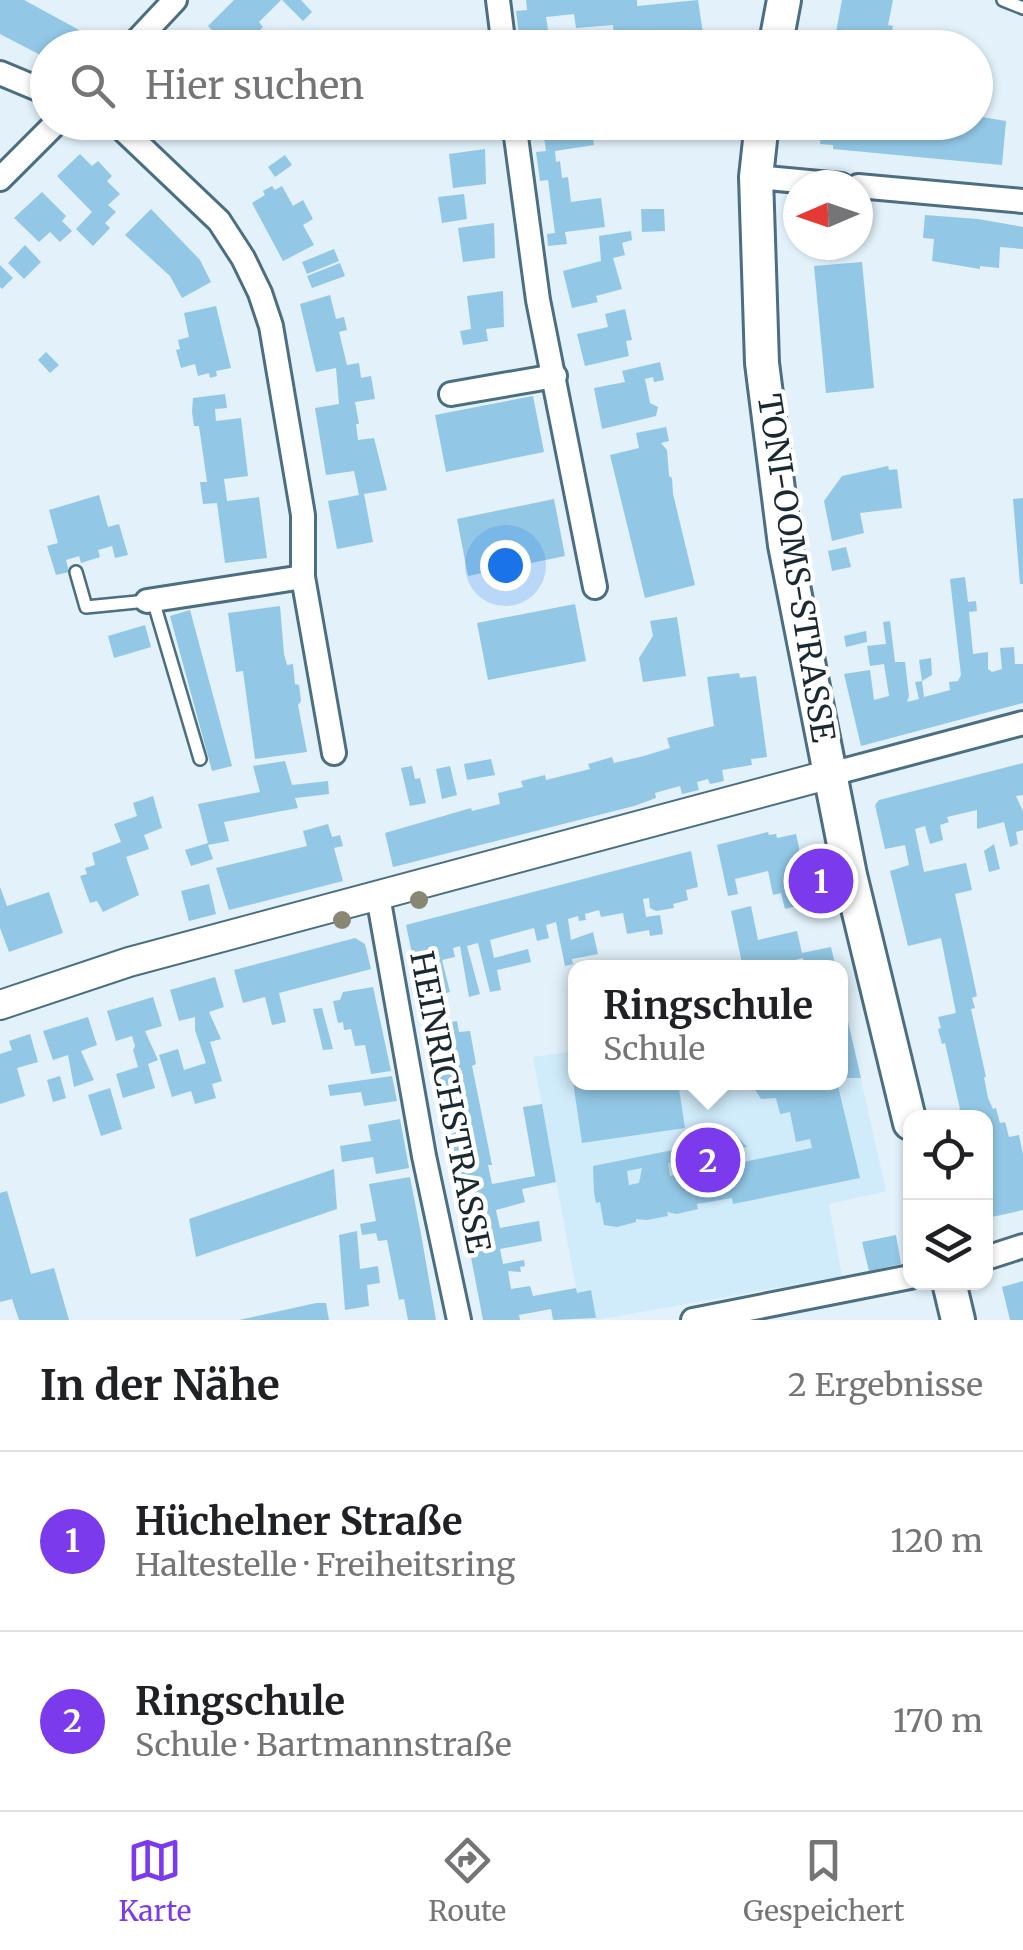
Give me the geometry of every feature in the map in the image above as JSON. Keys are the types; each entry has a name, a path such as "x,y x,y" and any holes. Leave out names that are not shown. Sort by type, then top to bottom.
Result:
{"main road":[{"path":"778,30 784,0"},
{"name":"TONI-OOMS-STRASSE","path":"760,140 756,178 762,363 785,545 850,875 907,1110"},
{"path":"951,1290 958,1320"}],"street":[{"path":"147,30 175,0"},
{"path":"498,0 502,30"},
{"path":"0,73 30,86"},
{"path":"0,179 40,140"},
{"path":"134,140 218,221 244,258 271,326 302,515 302,577 334,754"},
{"path":"516,140 538,300 595,587"},
{"path":"756,178 783,180"},
{"path":"873,187 1020,194"},
{"path":"450,394 555,376"},
{"path":"150,600 302,577"},
{"path":"0,1005 129,962 1023,723"},
{"name":"HEINRICHSTRASSE","path":"378,896 424,1156 460,1320"},
{"path":"993,1256 1023,1246"},
{"path":"693,1320 903,1278"}],"lane":[{"path":"1003,0 1023,8"},
{"path":"76,572 86,607 150,600 200,760"}],"shaded area":[{"path":"848,1022 886,1191 829,1204 842,1276 596,1320 591,1290 577,1293 533,1057 568,1052 568,1090 848,1090"}],"building":[{"path":"0,0 24,0 79,30 30,30 30,50 0,34"},
{"path":"234,0 281,0 259,22 263,27 260,30 212,30 208,26"},
{"path":"282,0 301,0 312,12 303,21"},
{"path":"526,0 637,0 637,6 698,0 702,30 614,30 613,25 576,28 574,14 546,17 548,30 518,30 516,11 527,10"},
{"path":"842,0 893,0 888,25 893,26 892,30 836,30"},
{"path":"993,119 1006,121 1002,165 833,149 833,145 820,144 820,140 993,140"},
{"path":"544,140 593,140 594,145 555,151 556,162 560,161 562,178 568,177 571,202 601,198 605,227 565,232 567,244 548,246 547,234 555,233 548,180 540,181 536,152 546,151"},
{"path":"485,149 486,184 453,188 449,154"},
{"path":"80,154 92,166 98,161 112,176 107,181 120,194 108,205 116,212 105,223 110,228 93,246 76,229 92,212 57,176"},
{"path":"285,155 292,165 275,177 268,167"},
{"path":"272,186 275,190 282,186 293,206 303,200 313,219 303,225 314,245 283,261 252,203"},
{"path":"42,192 66,216 62,221 72,231 60,242 50,232 39,242 14,218"},
{"path":"464,194 467,219 442,223 438,197"},
{"path":"151,209 200,260 211,282 182,298 170,276 125,235"},
{"path":"641,209 664,209 665,231 642,232"},
{"path":"925,215 1023,227 1023,249 1000,247 999,268 932,261 934,239 923,238"},
{"path":"494,223 495,258 463,262 458,228"},
{"path":"631,231 632,240 622,243 625,255 613,258 622,289 596,296 598,302 572,308 563,271 601,261 599,236"},
{"path":"25,245 41,262 24,279 8,263"},
{"path":"334,249 339,261 307,274 302,262"},
{"path":"862,262 874,388 826,393 814,266"},
{"path":"340,263 345,276 312,288 307,276"},
{"path":"0,265 13,278 2,289 0,287"},
{"path":"503,291 504,327 486,329 488,341 463,345 460,331 471,329 467,296"},
{"path":"330,295 336,319 344,317 347,330 339,332 347,365 359,363 361,378 371,376 375,399 355,402 358,440 374,438 387,490 364,494 373,542 337,549 328,501 359,495 354,471 326,475 315,408 339,404 336,368 316,372 300,304"},
{"path":"216,306 231,368 216,371 217,376 210,378 209,373 198,376 195,364 181,368 176,350 180,349 178,340 189,337 184,313"},
{"path":"625,309 632,340 626,341 629,356 585,366 577,334 608,327 605,314"},
{"path":"46,352 59,365 50,373 38,360"},
{"path":"660,362 664,380 645,379 650,403 658,407 656,416 602,429 594,388 625,382 622,371"},
{"path":"225,394 227,408 215,409 216,421 241,418 248,476 224,479 227,501 259,497 267,558 225,563 217,503 203,504 200,482 207,482 199,426 194,426 193,398"},
{"path":"533,396 544,452 446,472 435,415"},
{"path":"666,427 669,441 661,443 667,450 669,476 695,585 645,598 610,455 639,448 636,433"},
{"path":"888,466 889,470 897,469 902,508 860,513 864,533 832,541 824,501 842,476"},
{"path":"99,495 108,527 119,524 128,555 115,558 112,546 98,550 100,557 81,563 79,556 66,560 69,572 56,575 47,546 58,543 49,510"},
{"path":"1023,498 1023,584 1020,584 1013,499"},
{"path":"554,499 565,556 468,576 457,519"},
{"path":"846,547 851,567 832,571 828,551"},
{"path":"965,577 968,602 976,601 977,611 969,612 973,654 988,652 988,669 992,672 1002,669 1000,648 1014,647 1015,664 1023,664 1023,703 861,746 844,674 870,670 874,700 889,696 884,664 870,666 867,646 886,644 883,622 890,621 895,662 905,662 907,702 919,699 915,682 922,681 924,697 950,690 949,682 958,681 961,675 950,579"},
{"path":"575,604 586,661 488,680 477,623"},
{"path":"280,606 284,654 287,665 293,664 295,684 299,685 298,705 307,752 255,759 243,671 236,672 228,613"},
{"path":"190,610 232,766 212,771 170,616"},
{"path":"677,617 686,676 643,682 639,658 653,636 650,621"},
{"path":"145,625 151,647 114,658 108,636"},
{"path":"866,631 867,642 846,647 844,636"},
{"path":"931,658 932,675 922,681 919,660"},
{"path":"739,673 740,678 756,676 767,757 751,759 752,765 722,770 724,781 697,782 699,790 682,794 680,786 655,793 656,798 634,806 393,867 385,833 471,808 472,811 500,804 498,793 523,787 521,781 545,775 546,780 590,769 588,764 612,757 614,763 644,756 670,748 667,738 714,726 707,677"},
{"path":"491,759 495,775 467,780 464,764"},
{"path":"285,761 292,785 328,781 329,794 295,798 298,808 224,822 229,841 208,845 213,859 191,866 185,850 208,843 198,804 260,792 253,766"},
{"path":"1023,763 1023,795 1016,796 1023,811 1023,830 1016,832 1018,844 1010,847 1004,822 977,829 977,810 947,817 949,822 940,825 943,840 930,844 925,826 915,829 924,872 966,863 972,890 955,894 977,996 972,998 975,1008 971,1009 988,1098 1000,1123 1005,1122 1009,1137 1019,1135 1023,1210 993,1217 993,1110 958,1110 945,1043 942,1044 938,1029 938,1017 956,1013 941,938 908,946 890,871 909,865 905,845 885,849 875,805 879,800"},
{"path":"412,766 415,779 420,778 426,803 410,806 401,768"},
{"path":"450,766 457,795 442,799 436,769"},
{"path":"153,796 162,828 144,835 149,849 126,857 139,895 103,912 97,901 90,903 80,876 87,874 85,868 95,865 92,853 121,842 114,824 137,816 133,803"},
{"path":"328,824 332,837 340,835 343,846 334,848 343,881 229,910 216,868 307,846 303,831"},
{"path":"768,832 777,838 796,834 811,902 785,909 781,893 773,895 768,871 735,879 738,894 728,896 717,845"},
{"path":"994,844 1000,869 989,872 984,851"},
{"path":"691,851 698,887 686,890 688,900 673,904 674,908 656,911 650,908 649,898 643,899 646,917 660,915 663,934 650,936 649,930 627,934 623,913 601,917 599,910 585,914 586,920 579,921 578,916 568,919 571,940 593,932 598,954 568,960 568,965 565,966 556,922 546,925 549,938 537,941 534,928 490,940 494,958 528,949 531,962 497,970 501,990 490,992 478,943 467,946 480,994 469,997 460,946 453,948 455,957 442,960 450,992 421,999 417,976 434,977 429,954 413,958 406,925"},
{"path":"209,884 216,914 189,921 181,891"},
{"path":"0,887 7,906 49,892 63,933 9,952 0,928"},
{"path":"751,906 758,940 797,931 802,953 831,947 834,960 741,960 731,911"},
{"path":"355,938 365,944 371,969 279,993 286,1022 272,1025 265,997 243,1003 234,970"},
{"path":"215,977 224,1007 209,1012 221,1039 210,1042 222,1081 212,1084 216,1098 195,1104 191,1091 172,1097 159,1055 178,1049 184,1070 206,1063 195,1030 195,1017 179,1021 170,990"},
{"path":"373,987 391,1071 371,1074 365,1045 355,1046 351,1029 344,1030 343,1022 338,1023 333,1001 340,1000 343,992"},
{"path":"153,997 162,1026 145,1031 158,1060 148,1064 155,1088 123,1098 116,1074 138,1067 135,1046 132,1036 116,1041 107,1011"},
{"path":"443,1002 447,1023 457,1021 459,1032 470,1031 476,1064 472,1066 492,1165 488,1165 492,1184 535,1176 523,1107 542,1104 556,1182 522,1189 525,1202 496,1210 500,1228 539,1221 542,1241 500,1249 503,1264 524,1260 521,1272 508,1271 511,1289 530,1286 533,1296 576,1288 577,1293 591,1290 596,1318 553,1320 551,1309 519,1315 520,1320 483,1320 423,1006"},
{"path":"322,1008 333,1049 323,1050 313,1009"},
{"path":"88,1017 97,1045 81,1051 94,1080 74,1087 68,1055 53,1060 43,1031"},
{"path":"848,1022 861,1078 848,1078"},
{"path":"30,1034 38,1062 17,1068 25,1096 0,1104 0,1054 12,1050 9,1041"},
{"path":"60,1076 66,1098 53,1102 47,1080"},
{"path":"392,1076 397,1101 364,1106 361,1092 330,1096 328,1085"},
{"path":"110,1088 122,1129 101,1136 88,1095"},
{"path":"574,1090 679,1090 685,1128 582,1143"},
{"path":"755,1090 839,1090 860,1178 733,1204 732,1198 697,1204 698,1209 667,1212 668,1216 636,1219 617,1227 604,1225 600,1202 596,1203 593,1166 738,1137 747,1147 722,1152 724,1166 812,1148 810,1139 796,1142 790,1112 780,1114 776,1098 761,1099","holes":["689,1159 692,1172 670,1176 668,1163","642,1168 639,1183 629,1185 627,1171"]},
{"path":"400,1119 409,1168 376,1174 373,1157 342,1162 340,1146 371,1141 368,1125"},
{"path":"334,1169 337,1209 196,1257 189,1219"},
{"path":"410,1177 436,1320 408,1320 404,1299 399,1300 387,1240 378,1241 376,1233 362,1235 360,1224 376,1221 369,1184"},
{"path":"7,1191 31,1274 54,1268 69,1320 19,1320 12,1299 0,1302 0,1193"},
{"path":"357,1231 360,1269 378,1266 380,1283 367,1285 369,1306 345,1310 339,1235"},
{"path":"896,1235 901,1264 869,1271 862,1242"},
{"path":"1023,1281 1023,1320 1010,1320 1002,1287"},
{"path":"326,1303 329,1320 239,1320"}],"place":[{"name":"Hüchelner Straße","path":"821,881"},
{"name":"Ringschule","path":"708,1160"}]}
